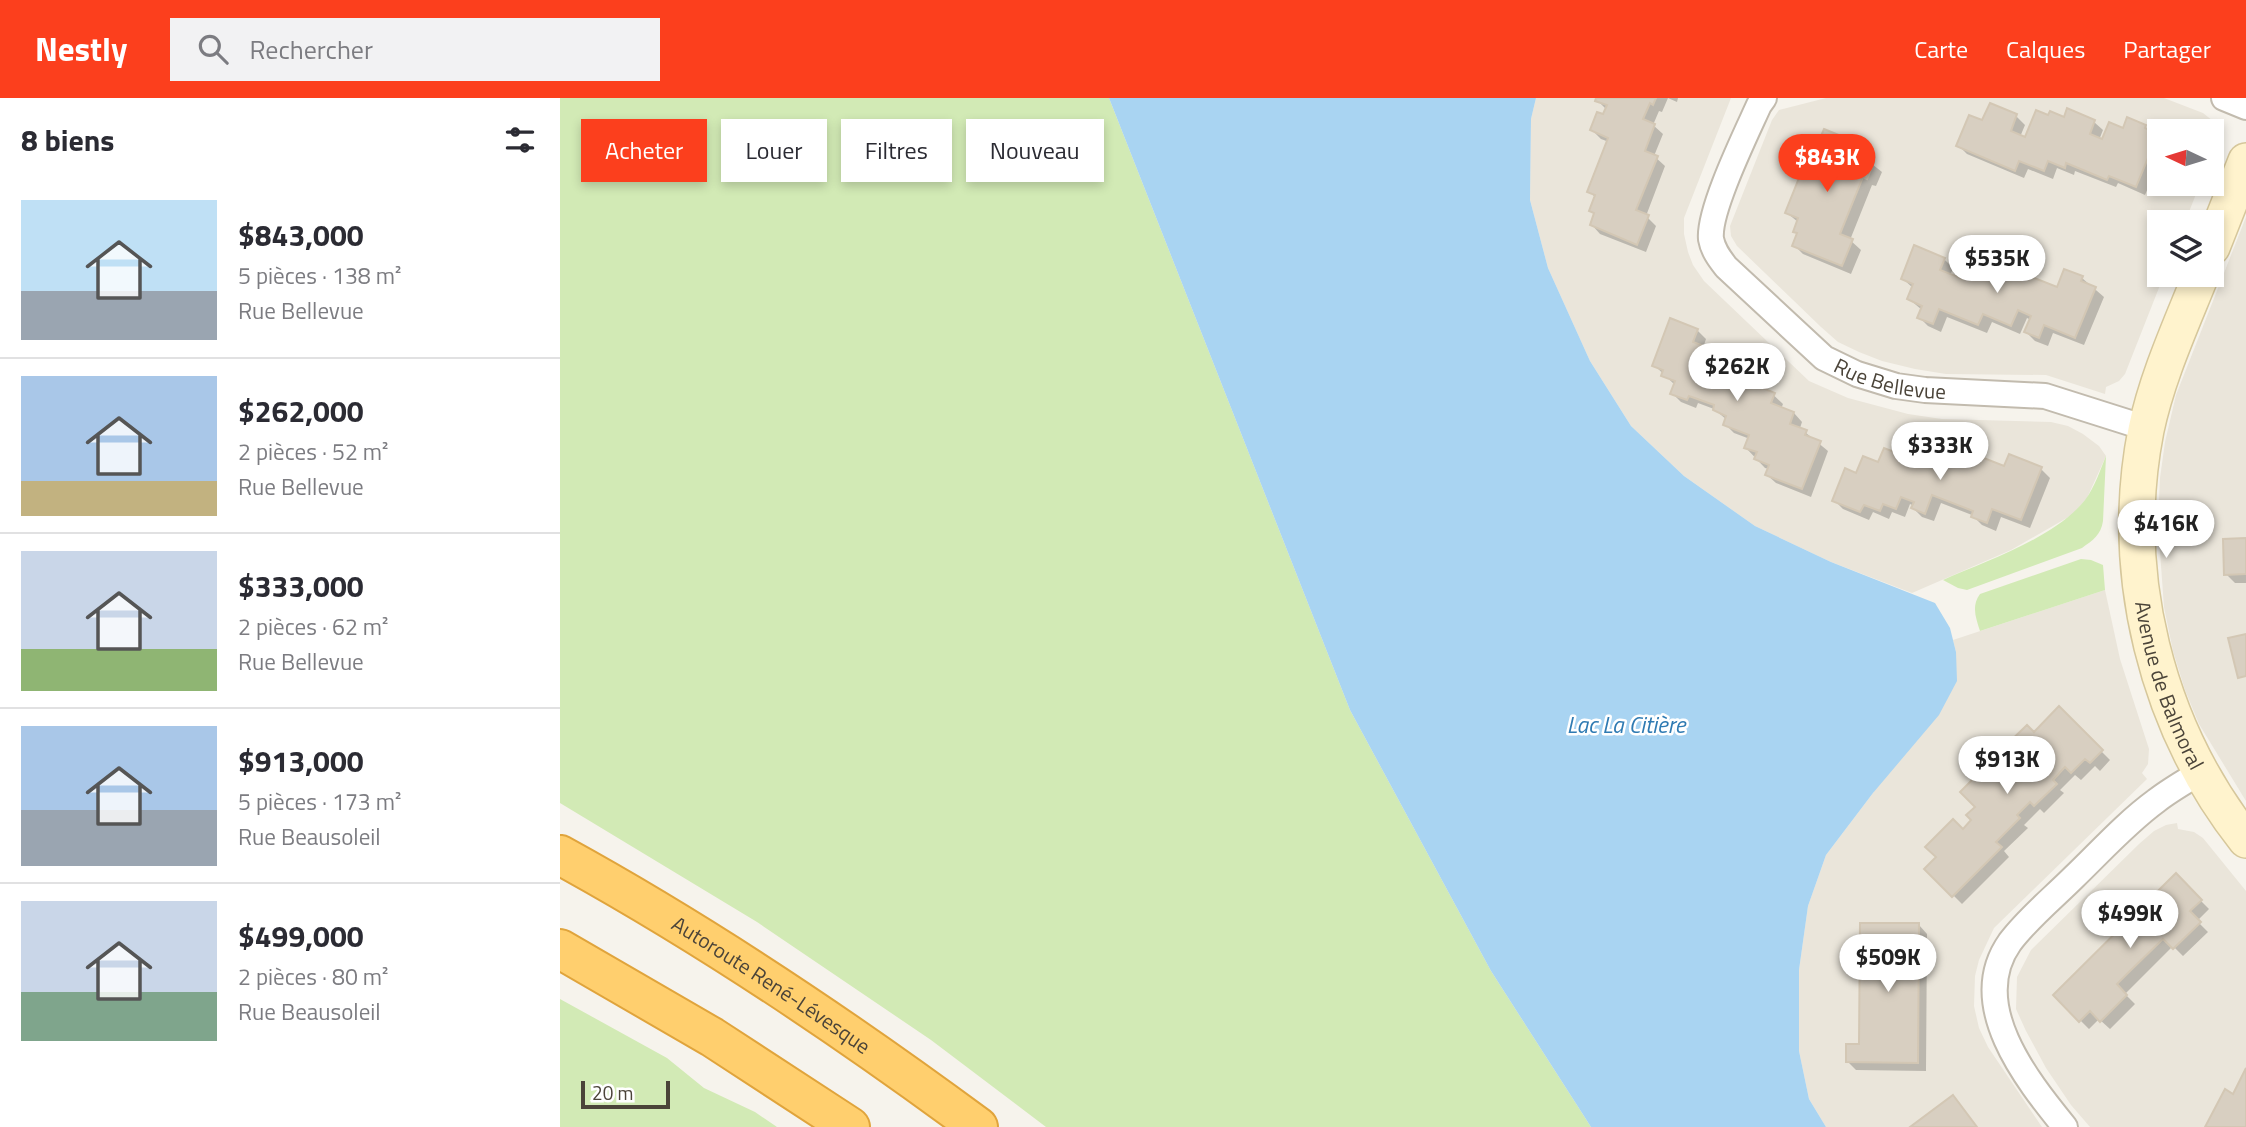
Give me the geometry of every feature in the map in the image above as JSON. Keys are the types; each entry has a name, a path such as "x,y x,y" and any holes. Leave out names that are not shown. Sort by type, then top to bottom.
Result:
{"highway":[{"name":"Autoroute René-Lévesque","path":"560,855 795,997 978,1127"},
{"path":"560,949 712,1037 850,1127"}],"street":[{"name":"Rue Bellevue","path":"1764,98 1715,210 1712,242 1726,267 1824,358 1857,374 1896,386 1961,393 2045,396 2146,428"},
{"path":"2224,98 2246,107"},
{"path":"2224,217 2246,161"},
{"name":"Avenue de Balmoral","path":"2196,287 2173,345 2146,428 2137,515 2143,608 2158,670 2185,740 2221,806 2246,841"},
{"path":"2065,1127 2025,1071 2001,1027 1996,1013 1995,985 2003,954 2021,930 2124,829 2155,801 2201,772"}],"shaded area":[{"path":"1536,98 1731,98 1684,218 1688,252 1704,281 1809,381 1848,398 1908,414 1942,419 2051,422 2068,426 2083,434 2099,446 2106,456 2087,498 2072,515 2011,550 1912,593 1831,562 1755,526 1684,476 1631,426 1590,361 1548,268 1530,200 1531,119"},
{"path":"1826,98 2164,98 2203,113 2210,119 2147,119 2147,196 2195,196 2190,210 2147,210 2147,287 2159,287 2125,374 2119,381 2106,387 2105,394 2046,375 1946,374 1915,369 1882,361 1838,342 1737,246 1731,236 1730,226 1772,120 1779,110"},
{"path":"2246,217 2246,801 2199,724 2185,690 2164,607 2158,524 2165,442 2176,395 2218,287 2224,287 2224,273"},
{"path":"2105,590 2120,659 2149,749 2148,764 2142,773 2147,779 1994,928 1979,960 1975,976 1974,1006 1979,1028 1988,1047 2042,1127 1826,1127 1809,1099 1799,1051 1799,970 1808,906 1826,855 1873,793 1956,652 1953,640"},
{"path":"2177,823 2178,829 2194,832 2203,838 2246,891 2246,1127 2090,1127 2046,1068 2026,1031 2016,1009 2017,977 2031,950 2139,844 2154,831"}],"green space":[{"path":"560,98 1109,98 1350,710 1491,971 1591,1127 1046,1127 931,1040 757,922 560,803"},
{"path":"2106,456 2103,521 2098,534 2090,542 2082,548 1967,590 1943,580 2019,547 2072,514 2085,500"},
{"path":"2081,559 2103,565 2105,590 1980,631 1975,608 1980,594"},
{"path":"560,999 667,1058 704,1088 755,1112 777,1127 560,1127"}],"water":[{"name":"Lac La Citière","path":"1109,98 1536,98 1531,119 1530,200 1548,268 1590,361 1631,426 1684,476 1755,526 1831,562 1935,603 1950,628 1956,652 1957,681 1939,715 1873,793 1826,855 1808,906 1799,970 1799,1051 1809,1099 1826,1127 1591,1127 1491,971 1350,710"}],"building":[{"path":"1596,98 1656,98 1653,105 1650,103 1643,119 1655,124 1645,151 1658,156 1636,210 1649,215 1637,245 1590,225 1594,213 1589,211 1595,195 1587,192 1608,138 1590,130 1597,112 1603,114 1607,105 1595,101"},
{"path":"1990,103 2017,114 2011,131 2025,137 2036,110 2048,115 2050,111 2064,117 2067,108 2095,120 2090,134 2102,139 2109,122 2123,128 2127,117 2146,125 2147,160 2136,187 2109,176 2107,180 2066,163 2065,168 2048,161 2044,171 2019,161 2015,171 1956,146 1969,115 1982,120"},
{"path":"1824,129 1863,145 1858,156 1874,162 1867,179 1863,177 1840,234 1853,239 1842,266 1792,246 1797,233 1793,232 1798,218 1785,213 1807,158 1795,153 1801,136 1818,143"},
{"path":"1914,245 1945,258 1940,270 1963,279 1967,268 1982,274 1983,268 1998,274 2003,261 2021,268 2019,272 2057,287 2064,269 2083,276 2081,281 2096,287 2075,338 2044,325 2039,338 2024,332 2031,316 2018,310 2011,326 1983,314 1978,325 1939,309 1933,324 1917,318 1922,306 1907,299 1913,284 1901,279"},
{"path":"1670,318 1698,329 1693,342 1748,363 1744,375 1762,382 1760,387 1775,393 1771,403 1794,412 1790,424 1807,430 1805,435 1821,441 1802,489 1765,475 1769,465 1754,459 1757,452 1744,448 1749,435 1723,425 1726,416 1713,410 1714,405 1689,396 1687,400 1670,394 1675,381 1661,376 1663,370 1652,366"},
{"path":"1948,444 2004,466 2009,454 2042,467 2021,520 1992,509 1987,523 1971,517 1973,511 1932,495 1925,514 1911,508 1914,502 1901,497 1896,509 1883,504 1880,511 1864,505 1860,512 1832,501 1845,468 1856,473 1863,456 1878,462 1884,448 1912,459 1917,446 1943,457"},
{"path":"2246,538 2246,574 2224,575 2223,539"},
{"path":"2246,634 2246,676 2238,678 2228,638"},
{"path":"2059,706 2103,750 2090,763 2085,759 2071,773 2065,767 2053,780 2057,784 2034,806 2030,802 2017,815 2020,818 1996,842 2002,847 1952,897 1924,869 1936,857 1925,847 1953,819 1963,829 1971,820 1966,815 1975,807 1960,792 1994,758 2003,767 2008,762 1998,753 2027,725 2034,732"},
{"path":"2176,873 2202,900 2190,911 2201,922 2173,949 2163,939 2129,972 2117,984 2127,995 2100,1022 2090,1011 2079,1022 2053,995"},
{"path":"1860,923 1919,923 1918,1063 1846,1062 1846,1044 1859,1044"},
{"path":"2246,1068 2246,1127 2205,1127 2225,1089 2233,1094"},
{"path":"1953,1095 1977,1127 1910,1127"}]}
